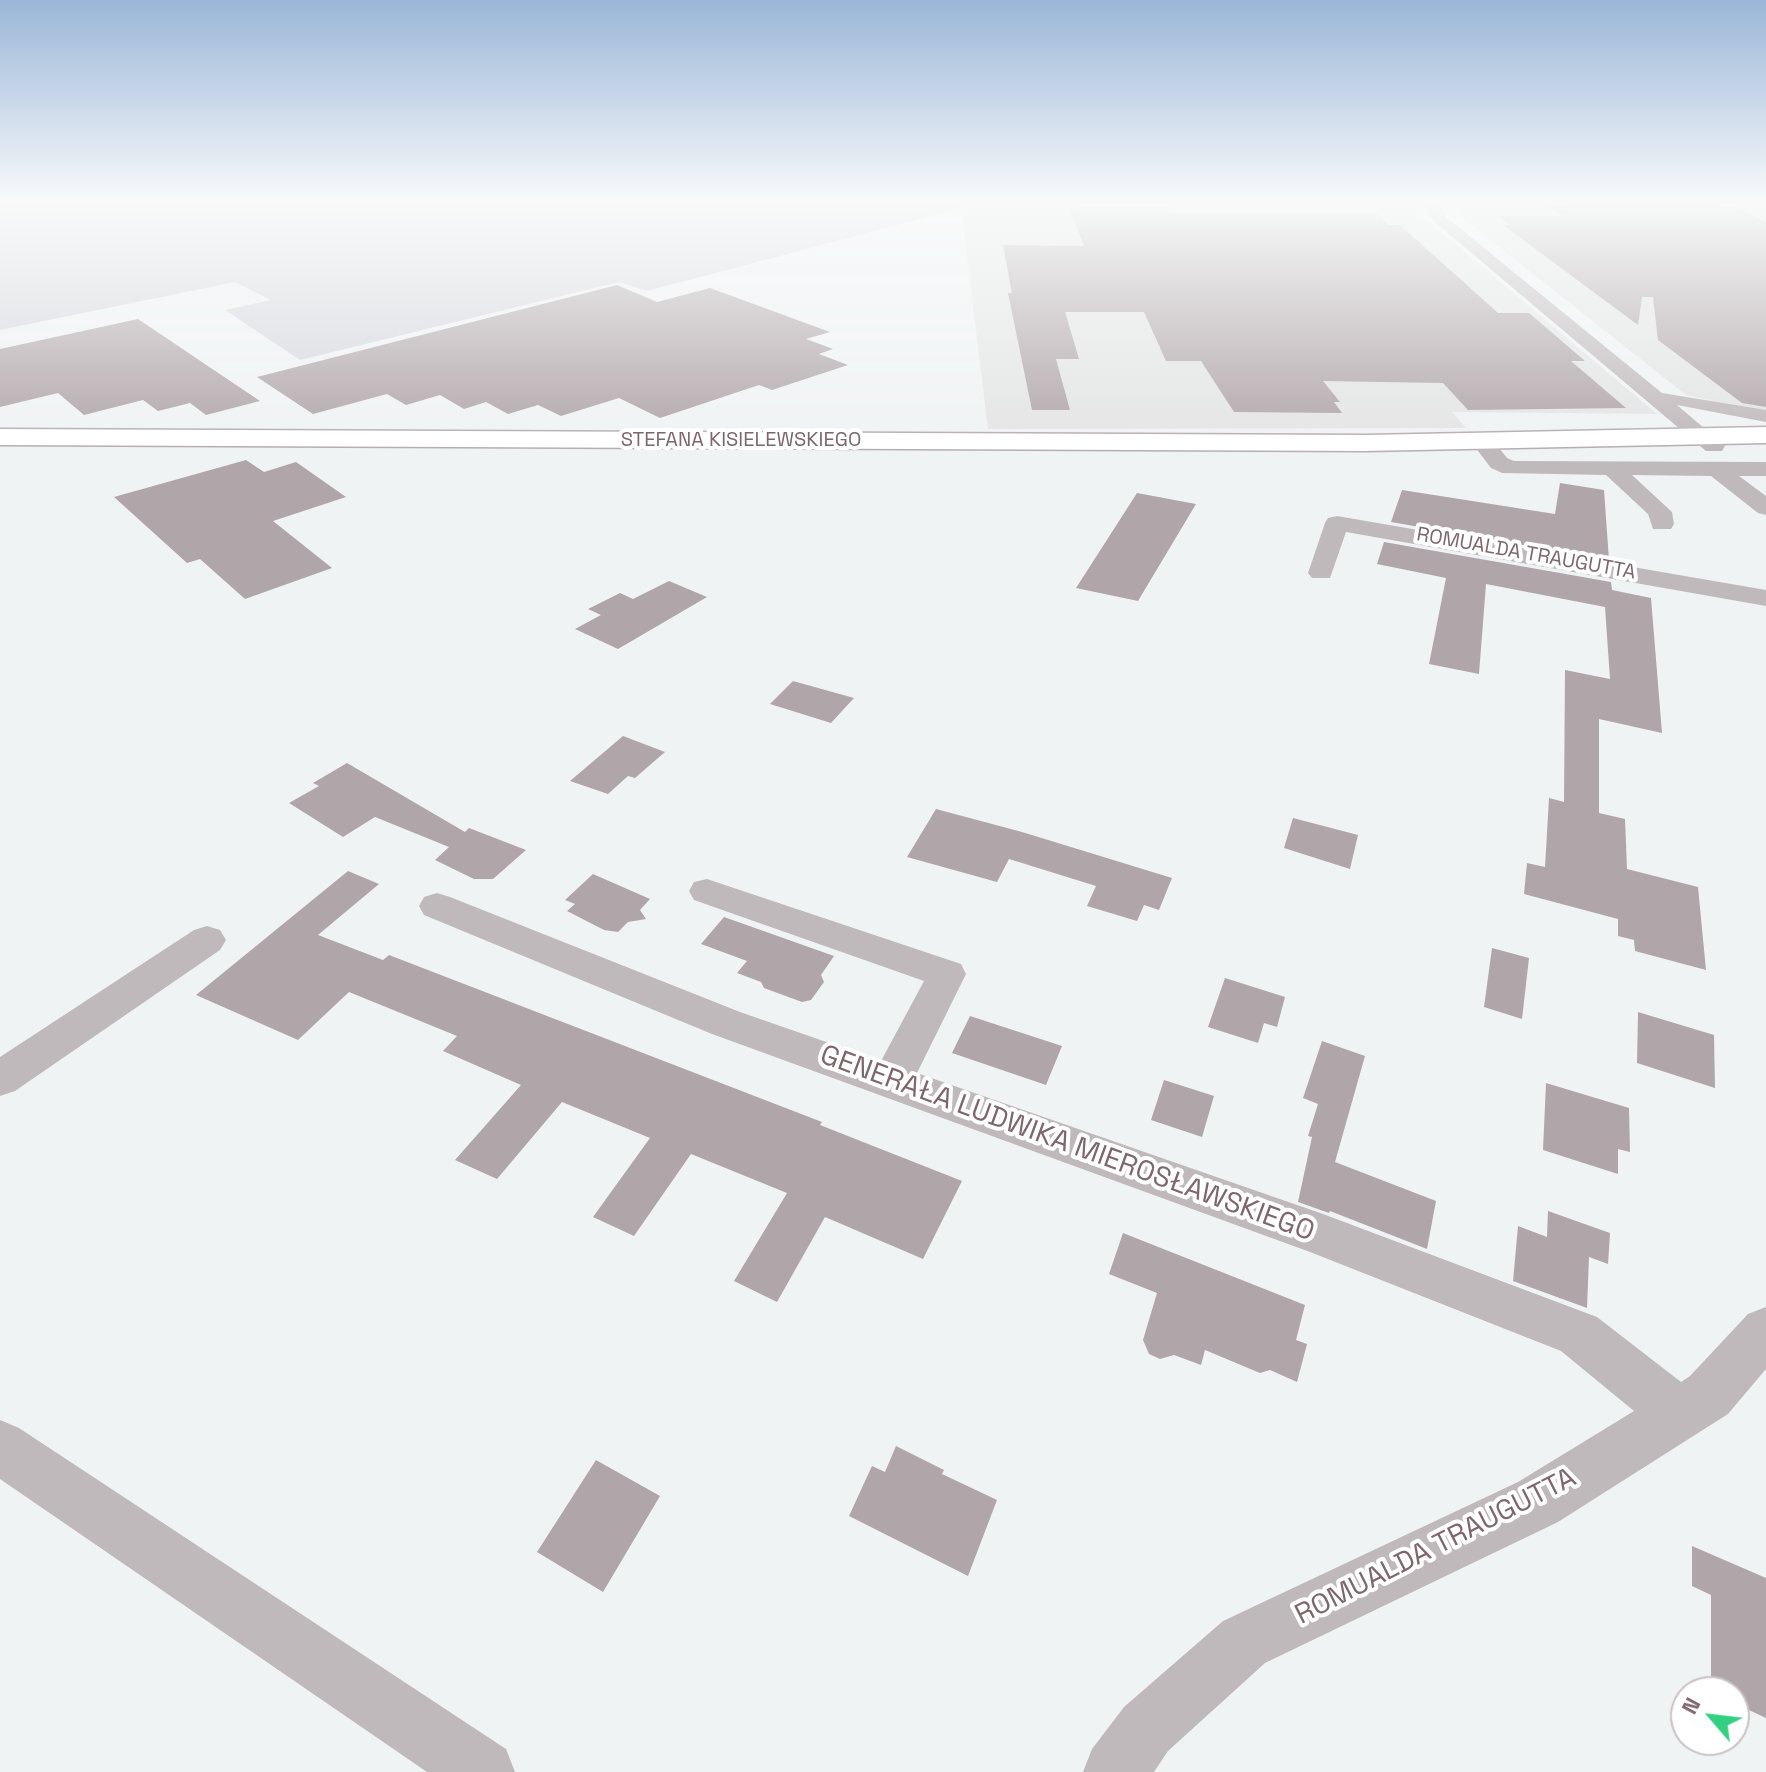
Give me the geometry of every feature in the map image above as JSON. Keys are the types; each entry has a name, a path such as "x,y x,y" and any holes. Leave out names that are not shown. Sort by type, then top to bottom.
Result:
{"main road":[{"name":"STEFANA KISIELEWSKIEGO","path":"1711,450 1766,435"},
{"name":"STEFANA KISIELEWSKIEGO","path":"0,437 1594,441 1711,450 1766,447"}],"street":[{"path":"1517,283 1657,399 1766,508"},
{"path":"1657,399 1676,399 1766,416"},
{"path":"1483,443 1499,463 1510,468 1502,494"},
{"name":"STEFANA KISIELEWSKIEGO","path":"1510,468 1612,469 1711,450 1766,469"},
{"path":"1612,469 1660,512 1662,524"},
{"name":"ROMUALDA TRAUGUTTA","path":"1321,573 1337,523 1766,598"},
{"path":"707,891 947,974 891,1082"},
{"name":"GENERAŁA LUDWIKA MIEROSŁAWSKIEGO","path":"437,906 726,1023 1323,1235 1579,1334 1679,1414"},
{"path":"0,1079 207,940"},
{"name":"ROMUALDA TRAUGUTTA","path":"1115,1772 1146,1729 1244,1642 1538,1502 1709,1395 1766,1331"},
{"path":"0,1447 483,1772"}],"shaded area":[{"path":"0,283 232,283 0,330"},
{"path":"236,283 616,283 300,360 225,310 271,300"},
{"path":"621,283 679,283 647,291"},
{"path":"970,283 1501,283 1657,414 1452,412 1466,428 988,429"},
{"path":"1544,283 1766,283 1766,413 1686,395"}],"building":[{"path":"1010,283 1464,283 1498,313 1529,313 1585,361 1571,361 1626,408 1468,410 1443,383 1323,381 1340,402 1334,402 1342,413 1234,412 1201,361 1166,361 1144,312 1065,312 1079,359 1056,359 1070,410 1032,410 1008,293 1012,293"},
{"path":"1581,283 1766,283 1766,407 1742,403 1658,340 1653,297 1642,297 1638,325"},
{"path":"617,285 657,302 710,288 830,332 806,339 833,349 819,354 848,365 772,390 759,385 660,418 619,398 561,416 538,405 508,414 486,402 464,409 440,395 406,405 387,394 313,414 257,377"},
{"path":"138,319 260,401 206,415 190,403 158,411 143,400 84,415 58,393 0,407 0,349"},
{"path":"246,460 264,472 296,462 346,497 273,521 332,568 245,599 200,559 187,563 114,497"},
{"path":"1560,483 1604,490 1609,560 1391,522 1402,490 1555,514"},
{"path":"1137,493 1196,504 1138,601 1076,588"},
{"path":"1384,542 1611,582 1612,590 1651,598 1662,733 1599,719 1599,813 1625,819 1627,869 1698,887 1706,970 1635,951 1634,940 1618,936 1618,919 1524,894 1527,863 1545,867 1549,798 1564,802 1565,670 1610,679 1605,607 1486,584 1479,674 1429,664 1446,578 1377,564"},
{"path":"669,581 707,597 618,649 575,629 601,615 588,609 620,593 633,599"},
{"path":"793,681 854,698 831,723 770,704"},
{"path":"623,736 665,752 635,778 628,776 608,794 570,781"},
{"path":"347,763 465,832 469,828 526,850 493,879 474,879 435,860 449,847 375,817 343,837 289,803 319,786 313,783"},
{"path":"936,809 1172,878 1159,910 1144,905 1137,921 1087,906 1096,886 1009,859 997,882 907,857"},
{"path":"1293,818 1358,835 1350,869 1284,848"},
{"path":"348,871 379,884 318,935 383,960 389,955 822,1122 820,1125 962,1181 923,1259 825,1217 777,1302 734,1281 787,1193 691,1154 634,1236 593,1217 650,1138 562,1102 497,1179 455,1160 521,1085 443,1051 457,1036 349,992 298,1040 196,995"},
{"path":"593,874 650,899 640,910 646,919 628,922 618,932 604,930 567,911 575,904 565,900"},
{"path":"724,917 834,956 821,975 824,982 811,1000 802,1002 764,988 761,982 737,973 747,961 701,944"},
{"path":"1492,948 1529,958 1522,1019 1484,1007"},
{"path":"1225,978 1285,997 1277,1027 1264,1023 1258,1043 1208,1027"},
{"path":"1638,1012 1714,1035 1715,1088 1637,1063"},
{"path":"970,1016 1062,1046 1046,1085 952,1053"},
{"path":"1322,1041 1365,1056 1335,1162 1436,1201 1427,1249 1330,1211 1298,1202 1312,1137 1308,1136 1318,1104 1303,1098"},
{"path":"1164,1080 1214,1096 1202,1137 1151,1120"},
{"path":"1546,1083 1629,1108 1630,1152 1618,1149 1618,1174 1543,1150"},
{"path":"1548,1211 1610,1233 1608,1264 1589,1257 1587,1308 1513,1281 1518,1226 1547,1237"},
{"path":"1123,1233 1305,1305 1296,1340 1307,1344 1297,1382 1270,1370 1260,1373 1205,1350 1201,1365 1174,1355 1160,1359 1149,1354 1143,1340 1157,1293 1109,1274"},
{"path":"896,1446 944,1470 942,1474 997,1500 968,1576 849,1516 872,1466 885,1472"},
{"path":"596,1460 660,1496 603,1592 537,1552"},
{"path":"1692,1546 1766,1578 1766,1718 1750,1710 1750,1676 1711,1676 1711,1595 1692,1586"}]}
